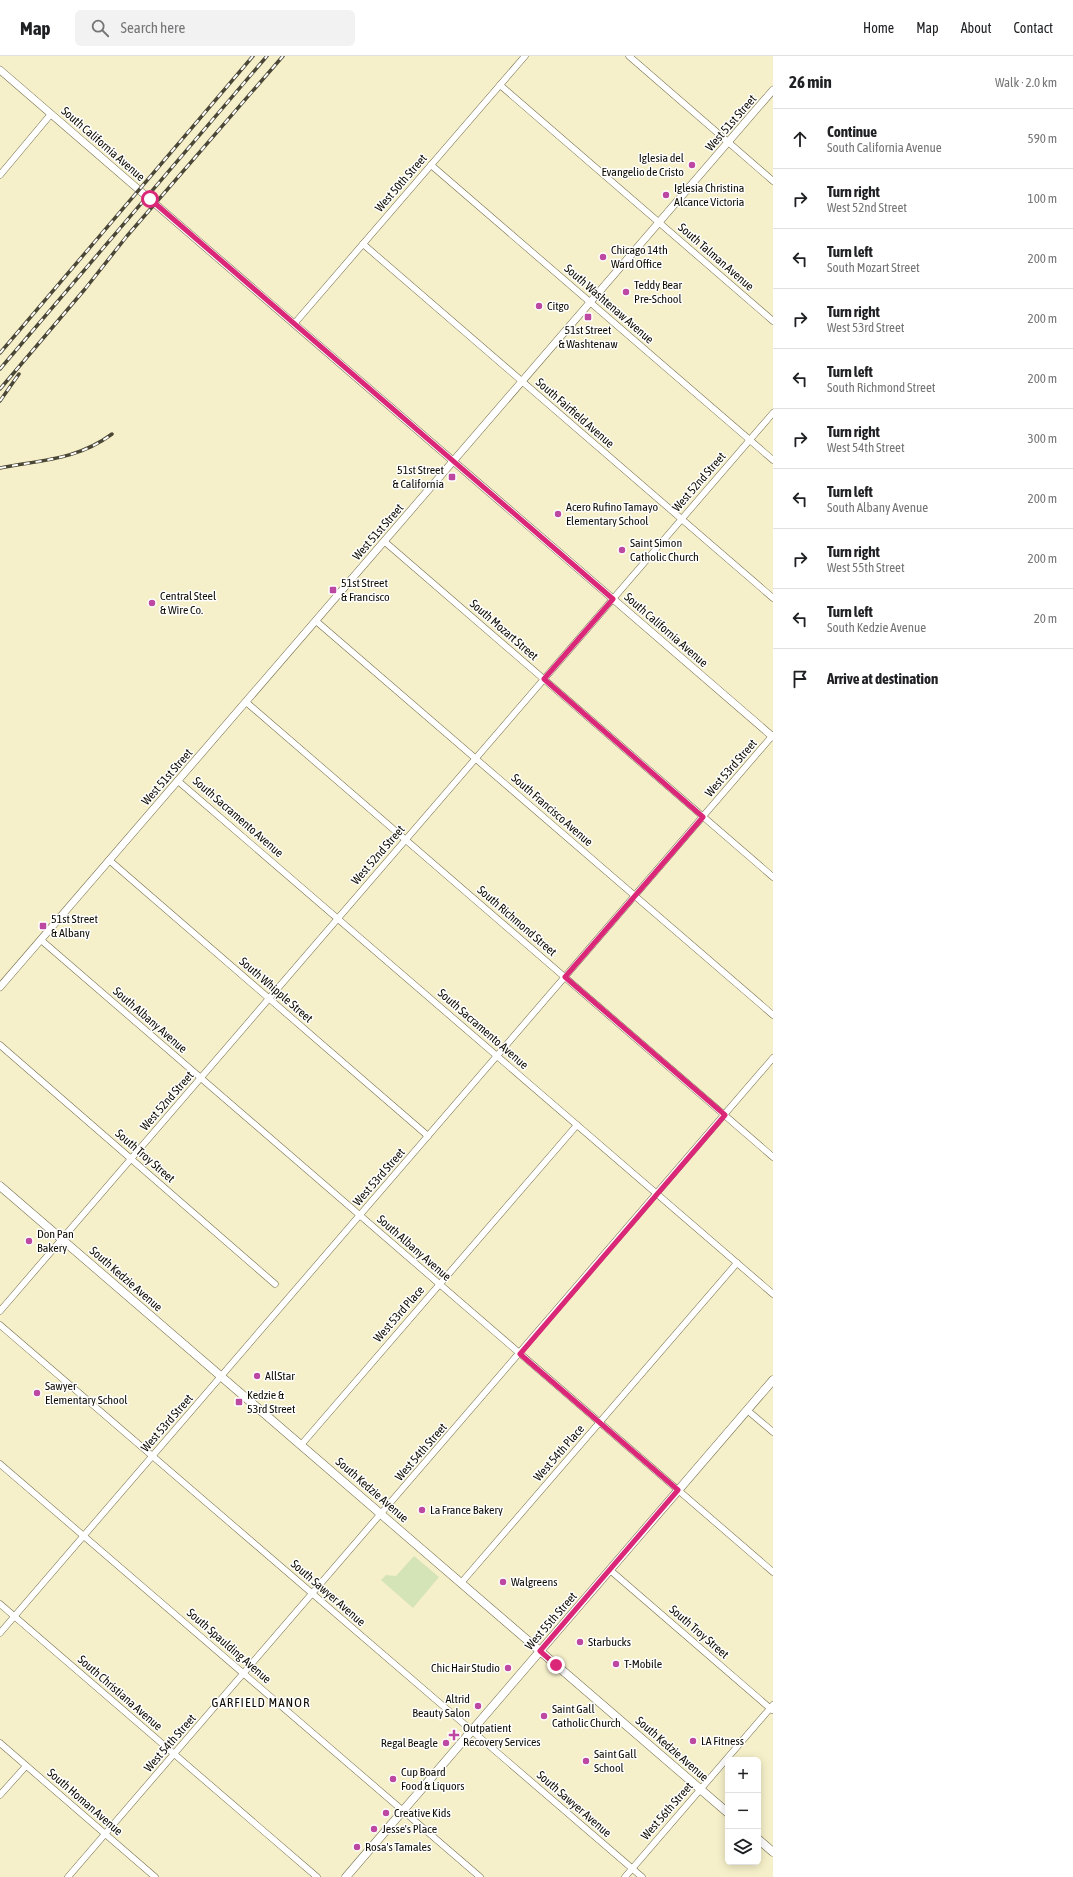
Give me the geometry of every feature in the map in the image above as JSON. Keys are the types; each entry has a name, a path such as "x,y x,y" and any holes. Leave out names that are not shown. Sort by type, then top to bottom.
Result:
{"main road":[{"name":"South Kedzie Avenue","path":"0,1186 725,1810"},
{"name":"West 55th Street","path":"346,1877 773,1380"},
{"path":"761,1842 773,1852"}],"street":[{"name":"West 50th Street","path":"294,324 525,56"},
{"path":"629,56 773,181"},
{"name":"South California Avenue","path":"0,70 773,736"},
{"name":"South Talman Avenue","path":"500,85 773,321"},
{"name":"West 51st Street","path":"0,987 773,90"},
{"path":"0,175 51,114"},
{"name":"South Washtenaw Avenue","path":"431,165 773,460"},
{"name":"South Fairfield Avenue","path":"363,244 773,598"},
{"name":"West 52nd Street","path":"0,1311 773,413"},
{"name":"South Mozart Street","path":"385,542 773,877"},
{"name":"South Francisco Avenue","path":"316,621 773,1015"},
{"name":"South Richmond Street","path":"246,702 773,1156"},
{"name":"West 53rd Street","path":"0,1633 773,736"},
{"name":"South Sacramento Avenue","path":"178,781 773,1294"},
{"name":"South Whipple Street","path":"110,860 428,1136"},
{"name":"South Albany Avenue","path":"41,940 773,1572"},
{"name":"South Troy Street","path":"0,1045 132,1158 275,1284"},
{"name":"West 54th Street","path":"68,1877 382,1515 773,1058"},
{"name":"West 53rd Place","path":"300,1445 577,1125"},
{"name":"West 54th Place","path":"461,1583 737,1263"},
{"name":"South Sawyer Avenue","path":"0,1325 642,1877"},
{"path":"747,1410 773,1432"},
{"name":"South Spaulding Avenue","path":"0,1464 480,1877"},
{"name":"South Troy Street","path":"610,1570 772,1708"},
{"name":"South Christiana Avenue","path":"0,1604 317,1877"},
{"name":"West 56th Street","path":"624,1877 772,1708"},
{"name":"South Homan Avenue","path":"0,1743 155,1877"},
{"path":"0,1795 26,1766"}],"green space":[{"path":"414,1556 439,1577 413,1608 381,1580 386,1575 396,1576"}],"railway":[{"path":"0,353 253,56"},
{"path":"0,369 267,56"},
{"path":"0,389 85,289 127,236 283,56"},
{"path":"0,401 19,374"},
{"path":"0,468 44,461 72,454 99,443 112,434"}],"place":[{"name":"Iglesia del Evangelio de Cristo","path":"692,165"},
{"name":"Iglesia Christina Alcance Victoria","path":"666,195"},
{"name":"Chicago 14th Ward Office","path":"603,257"},
{"name":"Teddy Bear Pre-School","path":"626,292"},
{"name":"Citgo","path":"539,306"},
{"name":"51st Street & Washtenaw","path":"588,317"},
{"name":"51st Street & California","path":"452,477"},
{"name":"Acero Rufino Tamayo Elementary School","path":"558,514"},
{"name":"Saint Simon Catholic Church","path":"622,550"},
{"name":"51st Street & Francisco","path":"333,590"},
{"name":"Central Steel & Wire Co.","path":"152,603"},
{"name":"51st Street & Albany","path":"43,926"},
{"name":"Don Pan Bakery","path":"29,1241"},
{"name":"AllStar","path":"257,1376"},
{"name":"Sawyer Elementary School","path":"37,1393"},
{"name":"Kedzie & 53rd Street","path":"239,1402"},
{"name":"La France Bakery","path":"422,1510"},
{"name":"Walgreens","path":"503,1582"},
{"name":"Starbucks","path":"580,1642"},
{"name":"T-Mobile","path":"616,1664"},
{"name":"Chic Hair Studio","path":"508,1668"},
{"name":"Altrid Beauty Salon","path":"478,1706"},
{"name":"Saint Gall Catholic Church","path":"544,1716"},
{"name":"Outpatient Recovery Services","path":"454,1735"},
{"name":"LA Fitness","path":"693,1741"},
{"name":"Regal Beagle","path":"446,1743"},
{"name":"Saint Gall School","path":"586,1761"},
{"name":"Cup Board Food & Liquors","path":"393,1779"},
{"name":"Creative Kids","path":"386,1813"},
{"name":"Jesse's Place","path":"374,1829"},
{"name":"Rosa's Tamales","path":"357,1847"}],"district":[{"name":"GARFIELD MANOR","path":"261,1702"}],"route":[{"path":"150,199 613,599 544,679 703,817 565,977 725,1115 520,1354 678,1490 540,1651 556,1665"}]}
